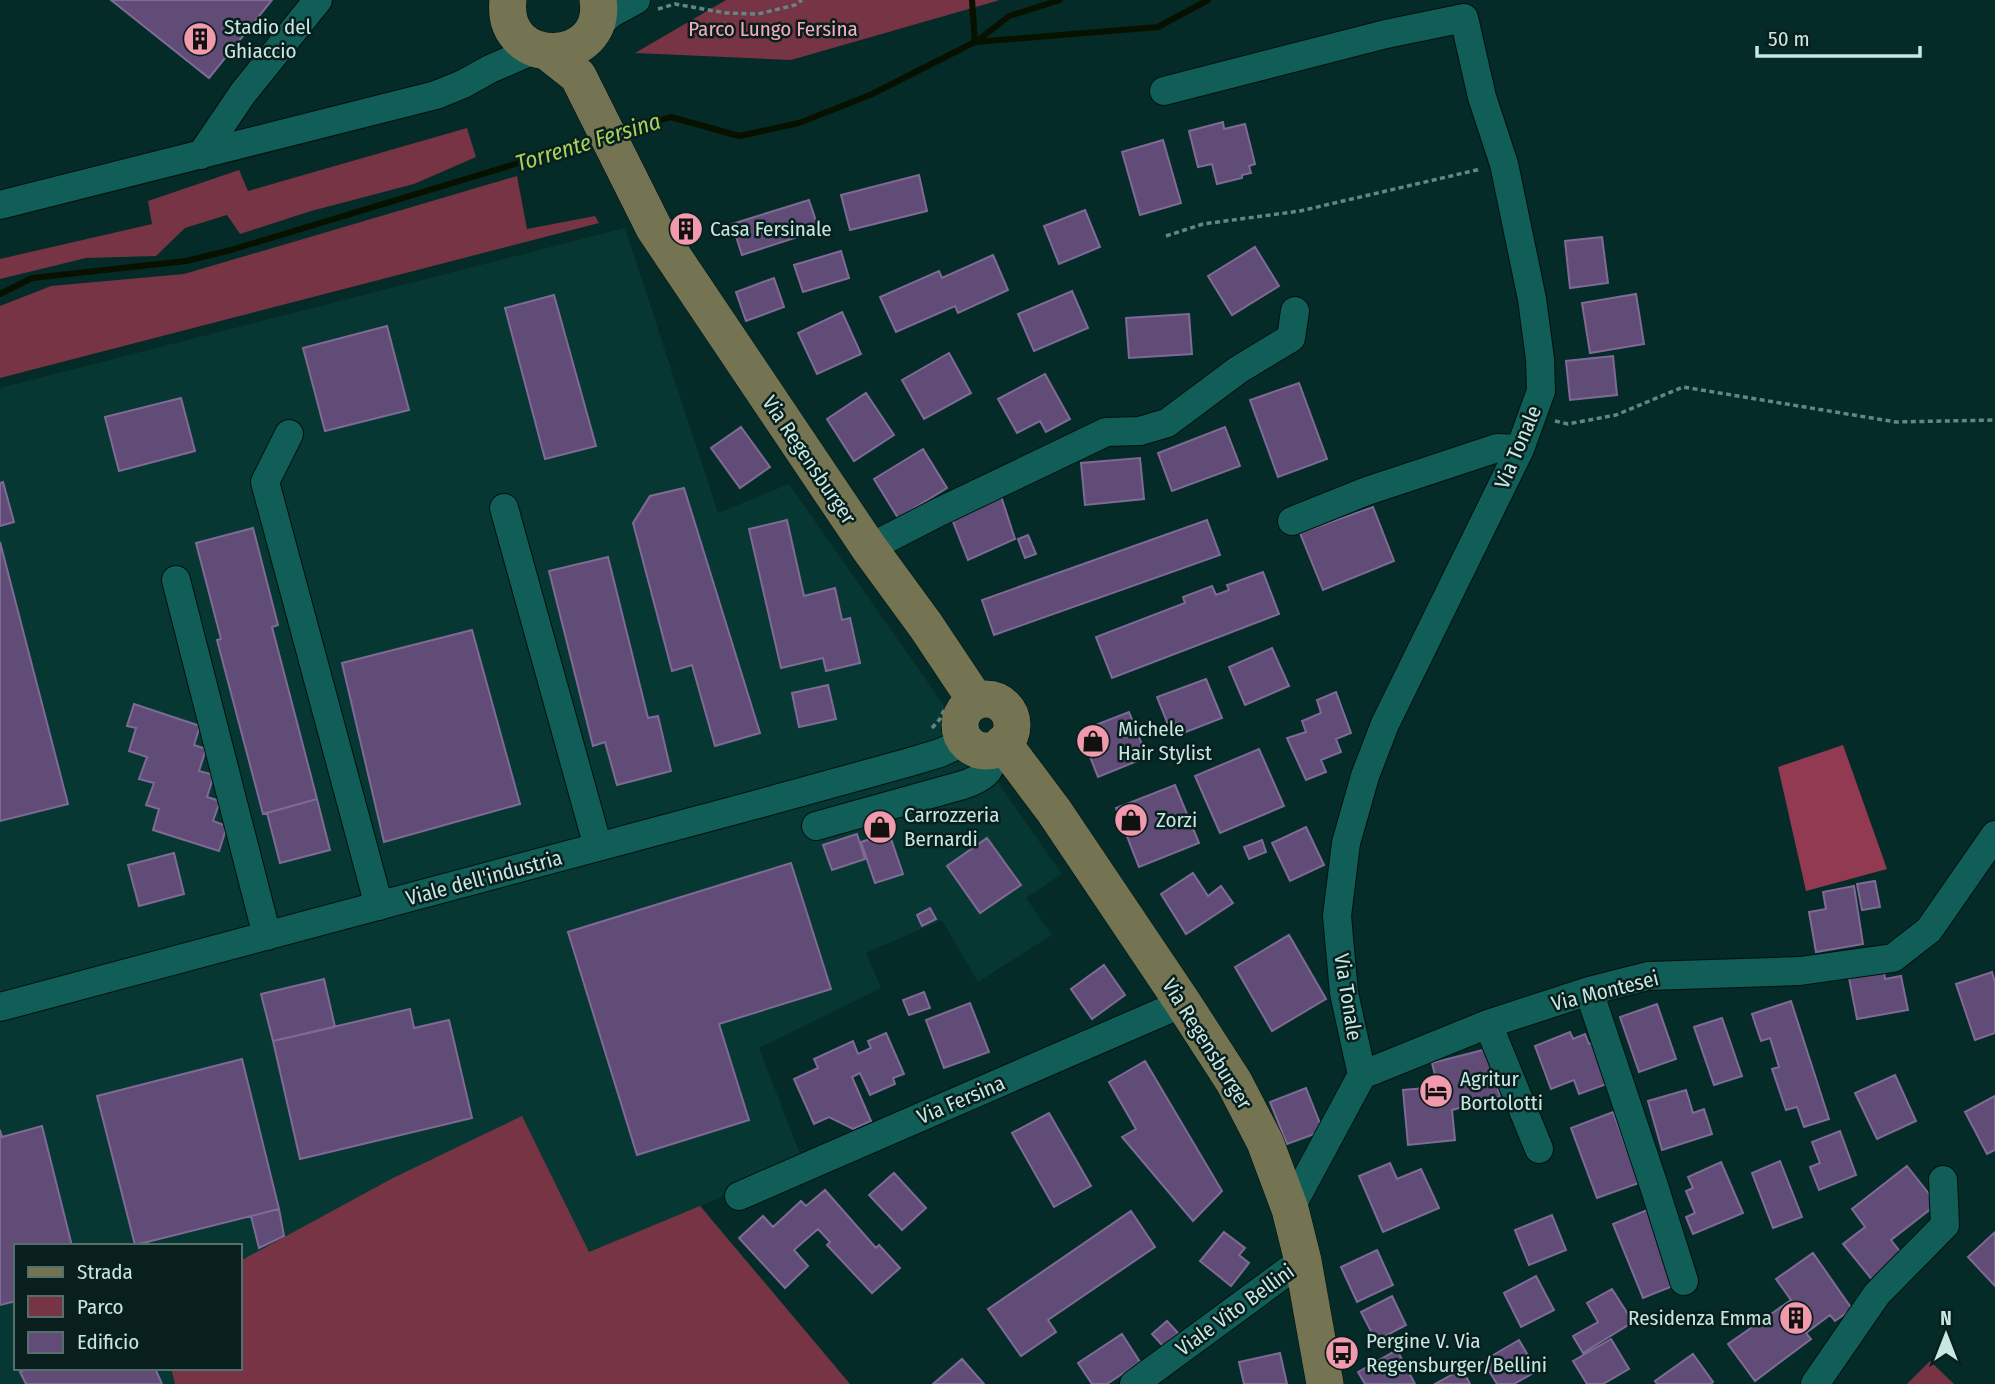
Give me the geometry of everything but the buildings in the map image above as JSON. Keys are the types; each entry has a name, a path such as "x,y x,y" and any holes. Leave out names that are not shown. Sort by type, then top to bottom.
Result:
{"main road":[{"path":"506,7 514,31 523,42 542,51 578,76 592,23"},
{"path":"542,51 568,51 592,23"},
{"name":"Via Regensburger","path":"578,76 647,215 745,365 976,701 968,706 960,721 960,730 987,745 1054,811 1234,1082 1265,1142 1290,1209 1303,1261 1325,1384"}],"street":[{"path":"201,155 243,93 318,0"},
{"path":"592,23 639,3"},
{"path":"490,69 506,7"},
{"name":"Via Tonale","path":"1164,91 1386,34 1464,18 1482,97 1504,164 1532,299 1540,359 1541,391 1520,449 1385,724 1365,776 1346,843 1337,916 1344,993 1362,1075"},
{"path":"0,205 436,95 490,69 542,51"},
{"path":"869,548 1106,432 1140,431 1167,423 1238,370 1291,338 1295,311"},
{"path":"289,434 265,482 379,906"},
{"path":"1292,521 1367,491 1497,448 1520,449"},
{"path":"504,508 598,847"},
{"path":"176,580 267,936"},
{"path":"816,826 979,779 989,771 992,757 987,745"},
{"name":"Viale dell'industria","path":"0,1007 940,753 987,745"},
{"name":"Via Montesei","path":"1362,1075 1488,1024 1589,991 1648,976 1800,971 1893,958 1929,930 1995,835"},
{"path":"1589,991 1656,1189 1684,1282"},
{"name":"Via Fersina","path":"739,1196 1183,1003"},
{"path":"1488,1024 1539,1149"},
{"path":"1290,1209 1362,1075"},
{"path":"1815,1384 1877,1294 1945,1224 1943,1180"},
{"name":"Viale Vito Bellini","path":"1134,1384 1303,1261"}],"path":[{"path":"639,3 675,4 726,13 758,14 795,5 803,0"},
{"path":"1166,236 1203,224 1300,211 1504,164"},
{"path":"1532,415 1568,424 1616,415 1683,387 1896,422 1995,420"}],"shaded area":[{"path":"625,228 718,513 789,484 1062,874 1026,898 1052,935 978,982 942,920 866,953 881,988 759,1048 802,1159 701,1206 850,1384 0,1384 0,388"},
{"path":"1843,745 1887,869 1806,891 1778,767"}],"green space":[{"name":"Parco Lungo Fersina","path":"726,0 1000,0 791,60 635,53"},
{"path":"467,128 476,157 414,184 311,211 240,234 227,215 185,228 156,256 86,258 0,279 0,259 152,224 148,201 239,170 248,191"},
{"path":"517,176 527,229 595,216 599,223 0,378 0,306 51,286 184,274"},
{"path":"522,1116 589,1252 700,1206 850,1384 175,1384 172,1370 242,1370 242,1260 393,1178"},
{"path":"1930,1361 1954,1384 1907,1384"}],"waterway":[{"path":"972,0 975,42"},
{"path":"977,41 1009,16 1060,0"},
{"name":"Torrente Fersina","path":"618,133 671,117 739,136 799,123 870,95 975,42 1158,27 1208,0"},
{"name":"Torrente Fersina","path":"0,294 32,278 186,261 231,250 598,139"}],"place":[{"name":"Stadio del Ghiaccio","path":"200,39"},
{"name":"Casa Fersinale","path":"686,229"},
{"name":"Michele Hair Stylist","path":"1093,741"},
{"name":"Zorzi","path":"1131,820"},
{"name":"Carrozzeria Bernardi","path":"880,827"},
{"name":"Agritur Bortolotti","path":"1436,1091"},
{"name":"Residenza Emma","path":"1796,1318"},
{"name":"Pergine V. Via Regensburger/Bellini","path":"1342,1353"}]}
